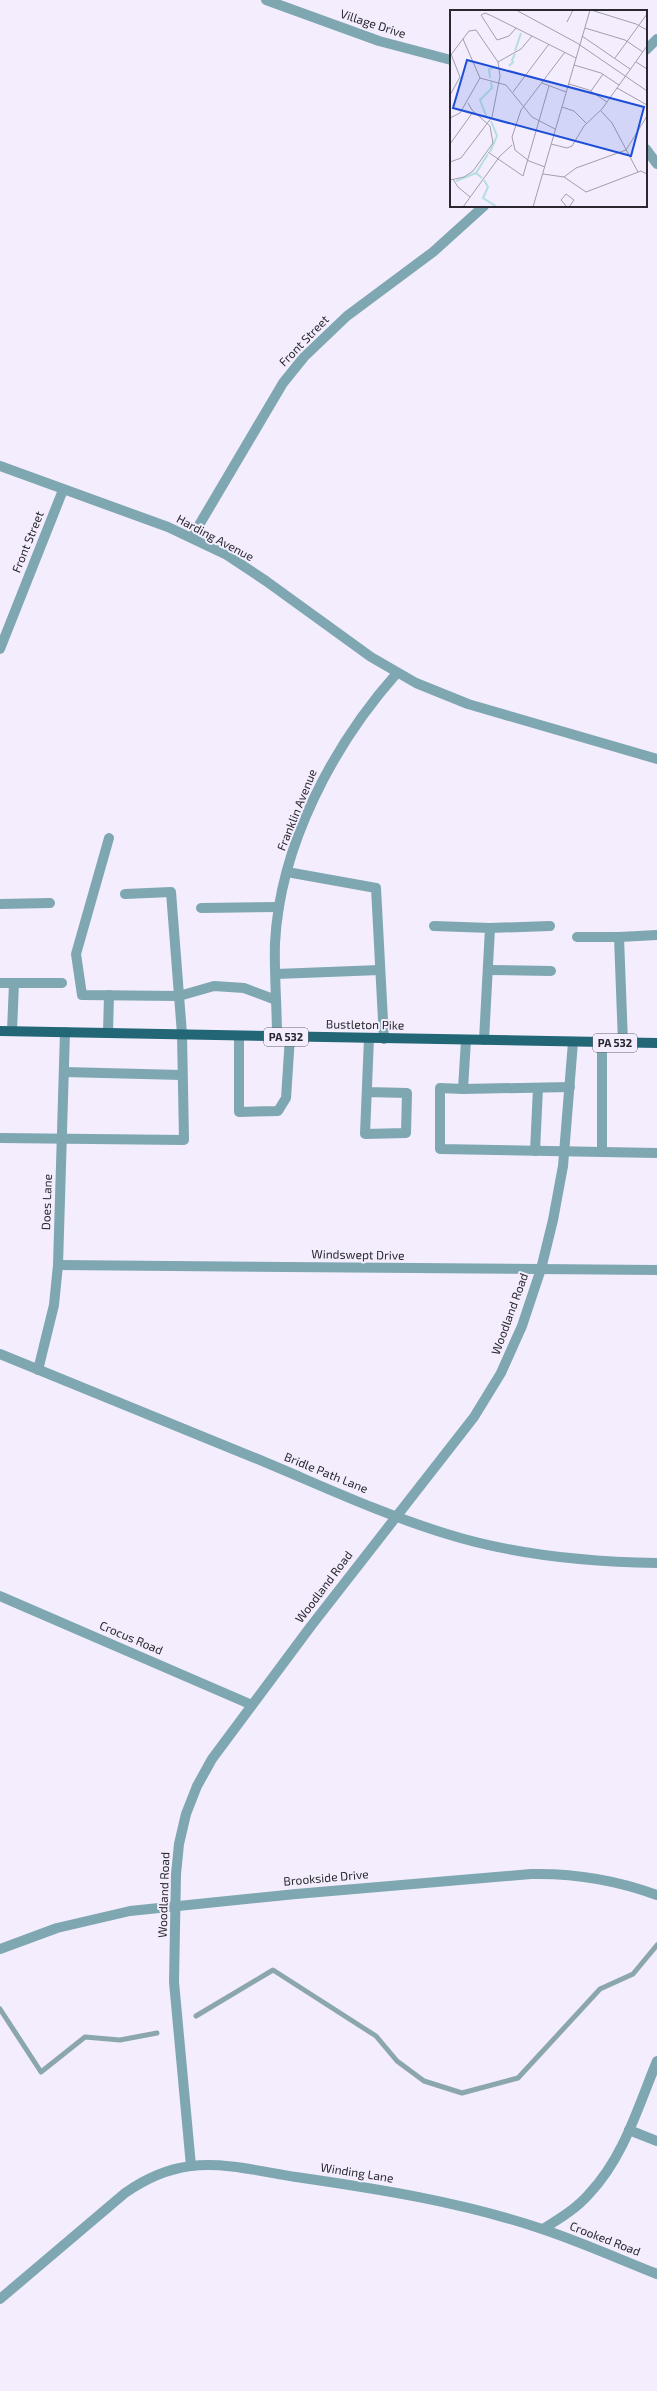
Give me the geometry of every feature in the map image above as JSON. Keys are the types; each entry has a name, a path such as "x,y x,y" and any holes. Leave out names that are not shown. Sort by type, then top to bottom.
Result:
{"main road":[{"name":"Bustleton Pike","path":"0,1031 657,1043"}],"street":[{"name":"Village Drive","path":"266,0 380,41 450,60"},
{"path":"647,49 657,40"},
{"path":"647,150 657,164"},
{"name":"Front Street","path":"192,537 282,383 304,357 347,316 432,252 483,207"},
{"name":"Harding Avenue","path":"0,466 192,537 227,556 266,581 371,657 397,673"},
{"name":"Front Street","path":"0,649 63,490"},
{"path":"397,673 468,704 657,759"},
{"name":"Franklin Avenue","path":"277,1037 275,943 279,907 287,872 312,803 332,762 355,724 397,673"},
{"path":"109,838 76,954 82,995 179,996 214,986 244,988 276,1000"},
{"path":"287,872 376,888 384,1039"},
{"path":"0,1138 184,1140 182,1034 171,892 125,894"},
{"path":"0,904 50,903"},
{"path":"201,908 279,907"},
{"path":"434,926 490,928 550,926"},
{"path":"484,1040 490,928"},
{"path":"577,938 657,935"},
{"path":"619,937 623,1043"},
{"path":"276,974 380,970"},
{"path":"488,970 552,971"},
{"path":"0,983 62,983"},
{"path":"12,1031 14,983"},
{"path":"108,1033 109,995"},
{"name":"Does Lane","path":"38,1370 54,1306 58,1265 65,1032"},
{"path":"239,1036 239,1112 278,1111 286,1098 290,1037"},
{"path":"367,1092 407,1093 406,1133 365,1134 369,1038"},
{"path":"463,1089 466,1040"},
{"name":"Woodland Road","path":"191,2166 174,1982 175,1906 179,1844 186,1814 197,1786 212,1759 396,1515 474,1417 488,1395 512,1350 541,1269 553,1220 564,1152 573,1042"},
{"path":"602,1042 602,1152"},
{"path":"64,1072 182,1075"},
{"path":"570,1087 440,1088 440,1149 657,1153"},
{"path":"534,1151 538,1088"},
{"name":"Windswept Drive","path":"58,1265 657,1270"},
{"name":"Bridle Path Lane","path":"0,1354 396,1515 447,1534 498,1547 589,1560 657,1563"},
{"name":"Crocus Road","path":"0,1596 252,1705"},
{"name":"Brookside Drive","path":"0,1949 57,1928 93,1918 130,1911 296,1894 555,1873 593,1877 631,1885 657,1895"},
{"path":"543,2229 570,2212 589,2195 605,2176 618,2154 629,2130 657,2061"},
{"path":"629,2130 657,2141"},
{"name":"Winding Lane","path":"0,2299 125,2192 140,2182 165,2171 191,2166 217,2166 354,2185 439,2201 543,2229"},
{"name":"Crooked Road","path":"543,2229 657,2274"}],"waterway":[{"path":"196,2016 273,1970 376,2036 397,2061 424,2081 462,2093 518,2078 600,1989 633,1974 657,1945"},
{"path":"0,2009 41,2072 85,2037 120,2040 157,2033"}]}
